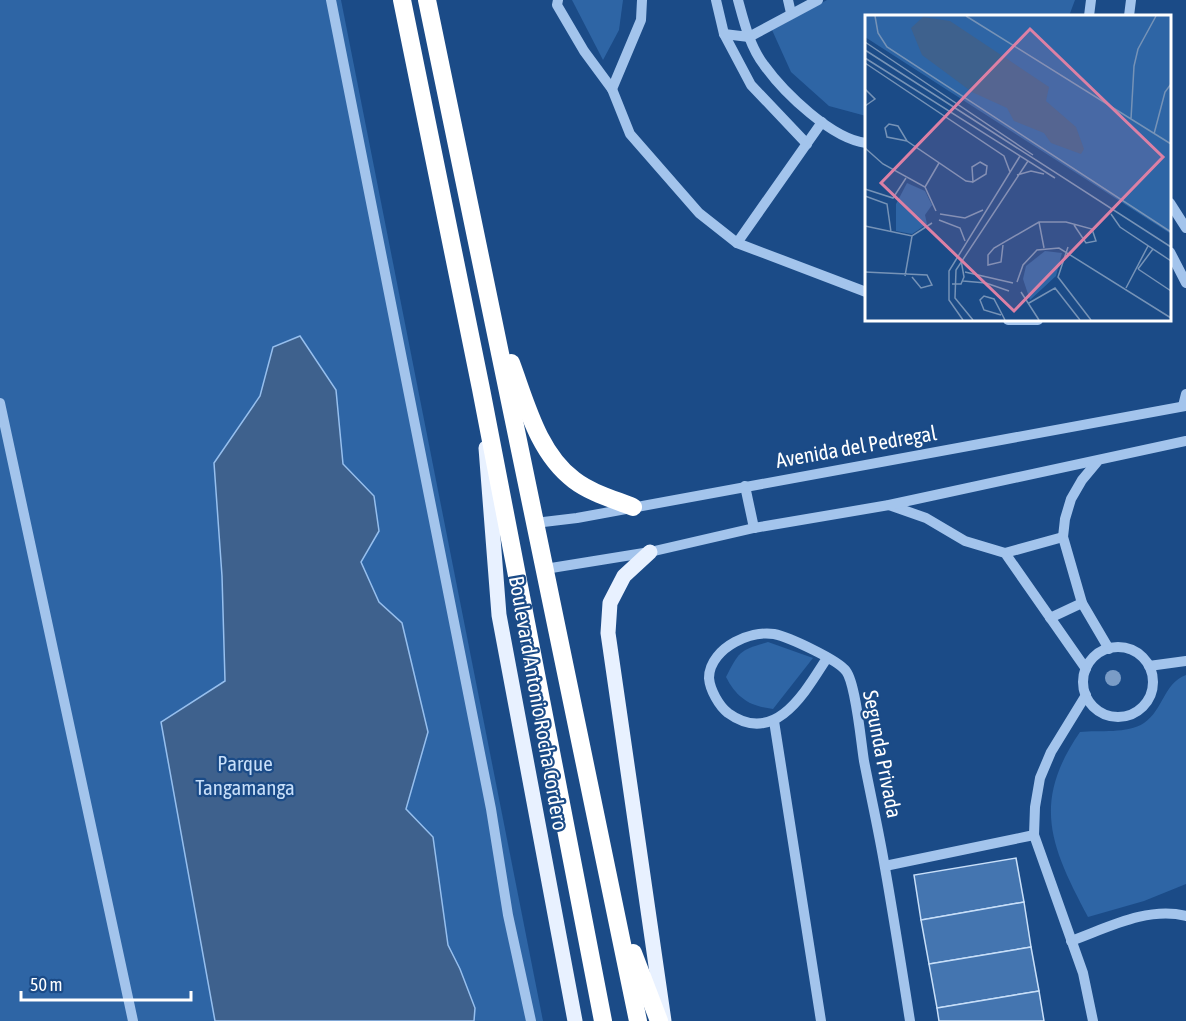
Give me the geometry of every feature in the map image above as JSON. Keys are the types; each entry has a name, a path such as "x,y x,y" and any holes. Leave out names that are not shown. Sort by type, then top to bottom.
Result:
{"highway":[{"path":"402,0 481,389 603,1021"},
{"path":"427,0 638,1021"},
{"path":"492,316 534,424 546,448 574,480 591,490 633,507"},
{"path":"615,909 659,1021"}],"main road":[{"name":"Boulevard Antonio Rocha Cordero","path":"481,389 499,615 575,1021"},
{"path":"650,552 624,576 610,603 608,633 664,1021"}],"street":[{"path":"331,0 489,798 508,915 531,1021"},
{"path":"558,0 557,5 584,51 612,89 630,134 699,213 737,243 865,291"},
{"path":"612,89 641,20 642,0"},
{"path":"716,0 724,34 751,85 807,144"},
{"path":"738,0 749,37 763,64 788,92 822,122 855,142 865,143"},
{"path":"788,0 791,13"},
{"path":"724,34 749,37 818,0"},
{"path":"1089,15 1091,0"},
{"path":"1129,15 1131,0"},
{"path":"737,243 822,122"},
{"path":"1174,221 1186,228"},
{"path":"1171,254 1186,283"},
{"name":"Avenida del Pedregal","path":"535,523 577,518 1185,406 1186,394"},
{"path":"0,404 133,1021"},
{"path":"545,569 650,552 754,528 889,505 1186,441"},
{"path":"1097,462 1082,480 1071,499 1063,537 1082,603 1109,649"},
{"path":"745,486 754,528"},
{"path":"889,505 926,518 964,541 1005,553 1063,537"},
{"path":"1005,553 1086,669"},
{"path":"1050,618 1082,603"},
{"path":"773,634 803,645 827,658 805,691 790,708 774,721 761,725 736,719 724,709 713,691 709,677 713,663 719,654 746,636 773,634"},
{"path":"1121,648 1133,651 1143,657 1149,666 1153,677 1153,688 1149,699 1133,714 1122,717 1100,712 1086,695 1084,677 1086,669 1095,656 1109,649 1121,648"},
{"name":"Segunda Privada","path":"827,658 846,671 854,694 910,1021"},
{"path":"1149,666 1186,661"},
{"path":"1086,695 1051,752 1040,778 1035,807 1034,835 1083,973 1093,1021"},
{"path":"774,721 821,1021"},
{"path":"885,866 1034,835"},
{"path":"1071,941 1137,917 1177,914 1186,916"}],"green space":[{"name":"Parque Tangamanga","path":"0,0 341,0 543,1021 0,1021"},
{"path":"572,0 623,0 619,30 603,60"},
{"path":"827,0 1075,0 1069,15 865,15 865,116 829,106 791,72 772,30"},
{"path":"768,642 813,658 773,709 757,706 739,696 726,677 741,653"},
{"path":"1186,675 1186,884 1144,901 1088,917 1064,869 1056,846 1051,803 1055,781 1065,757 1080,732 1130,729 1144,723 1156,711 1173,684"}],"shaded area":[{"path":"300,336 336,390 343,464 374,496 379,531 361,562 379,602 402,623 428,732 406,809 433,837 448,945 475,1008 474,1021 215,1021 161,722 225,681 222,576 214,463 260,396 273,347"}],"building":[{"path":"1016,858 1024,902 921,920 914,875"},
{"path":"1024,902 1031,947 929,964 921,920"},
{"path":"1031,947 1039,991 937,1008 929,964"},
{"path":"1039,991 1044,1021 939,1021 937,1008"}]}
